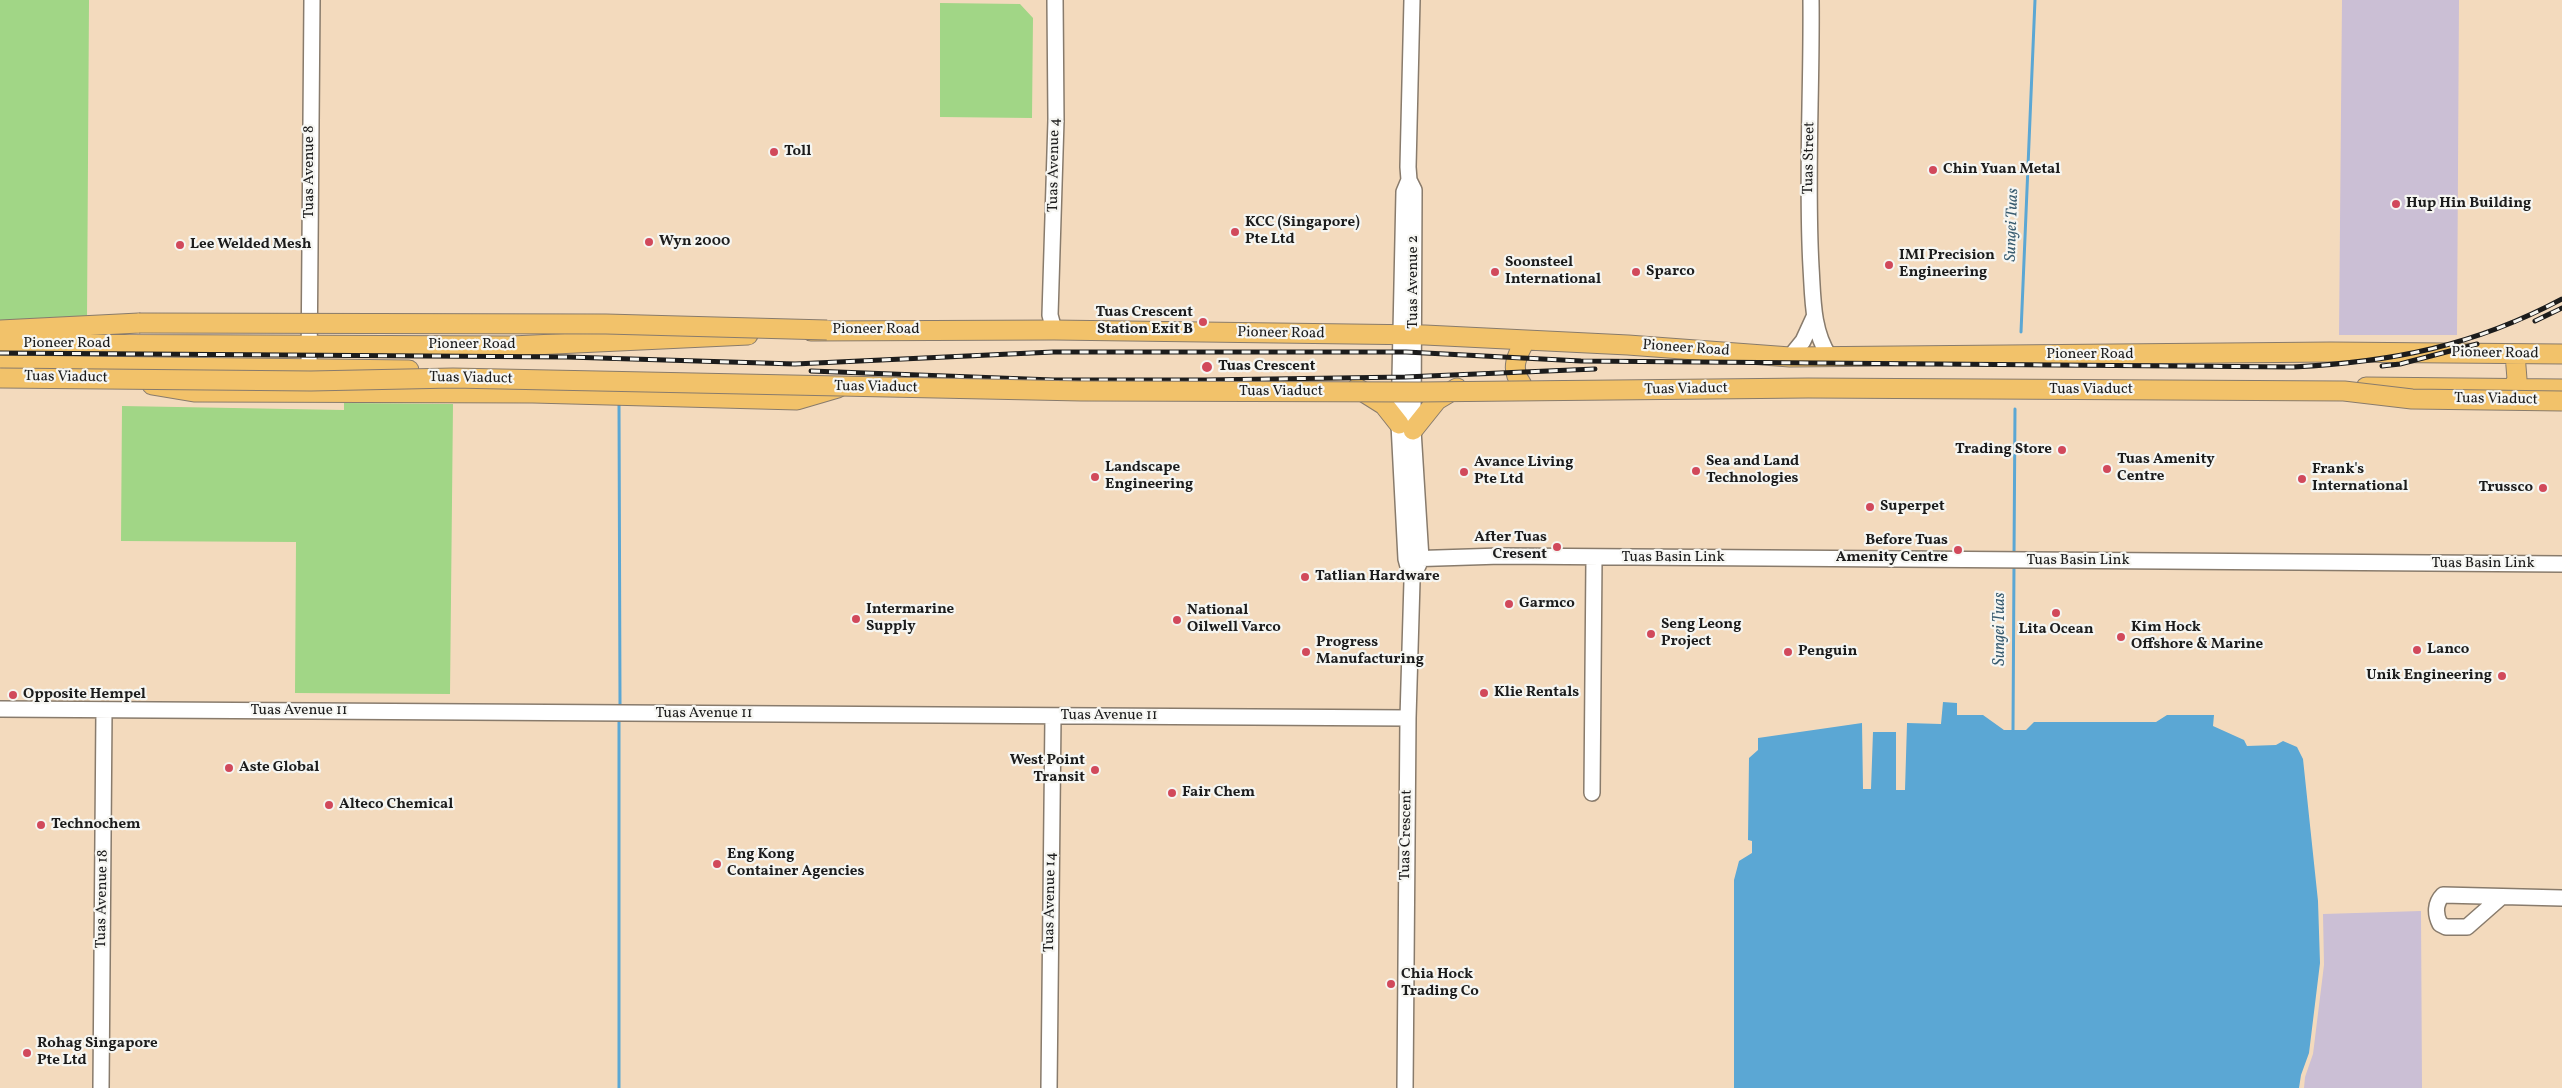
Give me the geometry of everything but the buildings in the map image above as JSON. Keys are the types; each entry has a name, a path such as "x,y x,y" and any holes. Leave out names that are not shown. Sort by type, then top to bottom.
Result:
{"main road":[{"path":"0,330 139,323 606,324 827,330"},
{"name":"Pioneer Road","path":"0,344 512,346 679,340 827,330 1054,330 1407,336 1628,345 1790,357 2331,352 2562,354"},
{"path":"1521,384 1515,374 1515,364 1525,341"},
{"path":"2513,389 2517,379 2516,354"},
{"name":"Pioneer Road","path":"0,365 821,378 1117,387 1807,381 2562,389"},
{"path":"58,365 110,378 194,392 533,393 797,400 841,387"},
{"name":"Tuas Viaduct","path":"0,378 311,381 453,378 1081,391 1388,392 1808,388 2344,391 2412,399 2562,401"},
{"path":"1355,386 1384,405 1406,427 1437,400 1462,385"}],"street":[{"name":"Tuas Avenue 8","path":"305,0 307,55 311,65"},
{"name":"Tuas Avenue 8","path":"309,370 312,0"},
{"name":"Tuas Avenue 4","path":"1054,330 1050,315 1056,120 1055,0"},
{"name":"Tuas Avenue 2","path":"1407,336 1404,192 1409,180 1412,0"},
{"name":"Tuas Street","path":"1811,0 1809,226 1814,315 1819,338 1829,356"},
{"name":"Tuas Street","path":"1790,357 1803,341 1814,315"},
{"name":"Tuas Crescent","path":"1405,1088 1408,718 1413,559 1406,427 1407,336"},
{"name":"Tuas Basin Link","path":"1413,559 1480,556 2562,564"},
{"path":"1592,793 1594,558"},
{"name":"Tuas Avenue 11","path":"0,709 1408,718"},
{"name":"Tuas Avenue 18","path":"102,1088 104,710"},
{"name":"Tuas Avenue 14","path":"1049,1088 1053,716"},
{"path":"2500,898 2562,898"}],"shaded area":[{"path":"2342,0 2459,0 2457,335 2339,335"},
{"path":"2421,911 2422,1088 2304,1088 2305,1077 2313,1054 2324,965 2323,914"}],"green space":[{"path":"0,0 89,0 87,319 0,323"},
{"path":"940,3 1020,4 1033,18 1032,118 940,117"},
{"path":"344,403 453,404 450,694 295,693 296,542 121,541 122,406 344,410"}],"water":[{"path":"1943,702 1957,703 1957,715 1983,715 2004,730 2026,730 2034,722 2156,722 2167,715 2214,715 2213,726 2244,740 2247,746 2276,745 2283,741 2297,747 2303,759 2318,901 2320,963 2309,1053 2301,1075 2299,1088 1734,1088 1734,880 1739,861 1752,853 1752,841 1748,840 1749,758 1758,750 1758,738 1862,723 1863,789 1871,789 1873,732 1896,732 1896,790 1905,790 1907,723 1941,724"}],"waterway":[{"name":"Sungei Tuas","path":"2021,332 2035,0"},
{"path":"619,405 620,704"},
{"name":"Sungei Tuas","path":"2014,556 2015,409"},
{"name":"Sungei Tuas","path":"2013,730 2014,564"},
{"path":"619,722 619,1088"}],"railway":[{"path":"0,353 567,357 795,364 1053,352 1406,352 1581,361 2293,367 2364,361 2432,349 2497,329 2562,299"},
{"path":"2535,321 2562,308"},
{"path":"2382,366 2400,364 2477,344"},
{"path":"811,371 1053,380 1205,380 1405,377 1595,369"}],"place":[{"name":"Toll","path":"774,152"},
{"name":"Chin Yuan Metal","path":"1933,170"},
{"name":"Hup Hin Building","path":"2396,204"},
{"name":"KCC (Singapore) Pte Ltd","path":"1235,232"},
{"name":"Wyn 2000","path":"649,242"},
{"name":"Lee Welded Mesh","path":"180,245"},
{"name":"IMI Precision Engineering","path":"1889,265"},
{"name":"Soonsteel International","path":"1495,272"},
{"name":"Sparco","path":"1636,272"},
{"name":"Tuas Crescent Station Exit B","path":"1203,322"},
{"name":"Tuas Crescent","path":"1207,367"},
{"name":"Trading Store","path":"2062,450"},
{"name":"Tuas Amenity Centre","path":"2107,469"},
{"name":"Sea and Land Technologies","path":"1696,471"},
{"name":"Avance Living Pte Ltd","path":"1464,472"},
{"name":"Landscape Engineering","path":"1095,477"},
{"name":"Frank's International","path":"2302,479"},
{"name":"Trussco","path":"2543,488"},
{"name":"Superpet","path":"1870,507"},
{"name":"After Tuas Cresent","path":"1557,547"},
{"name":"Before Tuas Amenity Centre","path":"1958,550"},
{"name":"Tatlian Hardware","path":"1305,577"},
{"name":"Garmco","path":"1509,604"},
{"name":"Lita Ocean","path":"2056,613"},
{"name":"Intermarine Supply","path":"856,619"},
{"name":"National Oilwell Varco","path":"1177,620"},
{"name":"Seng Leong Project","path":"1651,634"},
{"name":"Kim Hock Offshore & Marine","path":"2121,637"},
{"name":"Lanco","path":"2417,650"},
{"name":"Progress Manufacturing","path":"1306,652"},
{"name":"Penguin","path":"1788,652"},
{"name":"Unik Engineering","path":"2502,676"},
{"name":"Klie Rentals","path":"1484,693"},
{"name":"Opposite Hempel","path":"13,695"},
{"name":"Aste Global","path":"229,768"},
{"name":"West Point Transit","path":"1095,770"},
{"name":"Fair Chem","path":"1172,793"},
{"name":"Alteco Chemical","path":"329,805"},
{"name":"Technochem","path":"41,825"},
{"name":"Eng Kong Container Agencies","path":"717,864"},
{"name":"Chia Hock Trading Co","path":"1391,984"},
{"name":"Rohag Singapore Pte Ltd","path":"27,1053"}]}
